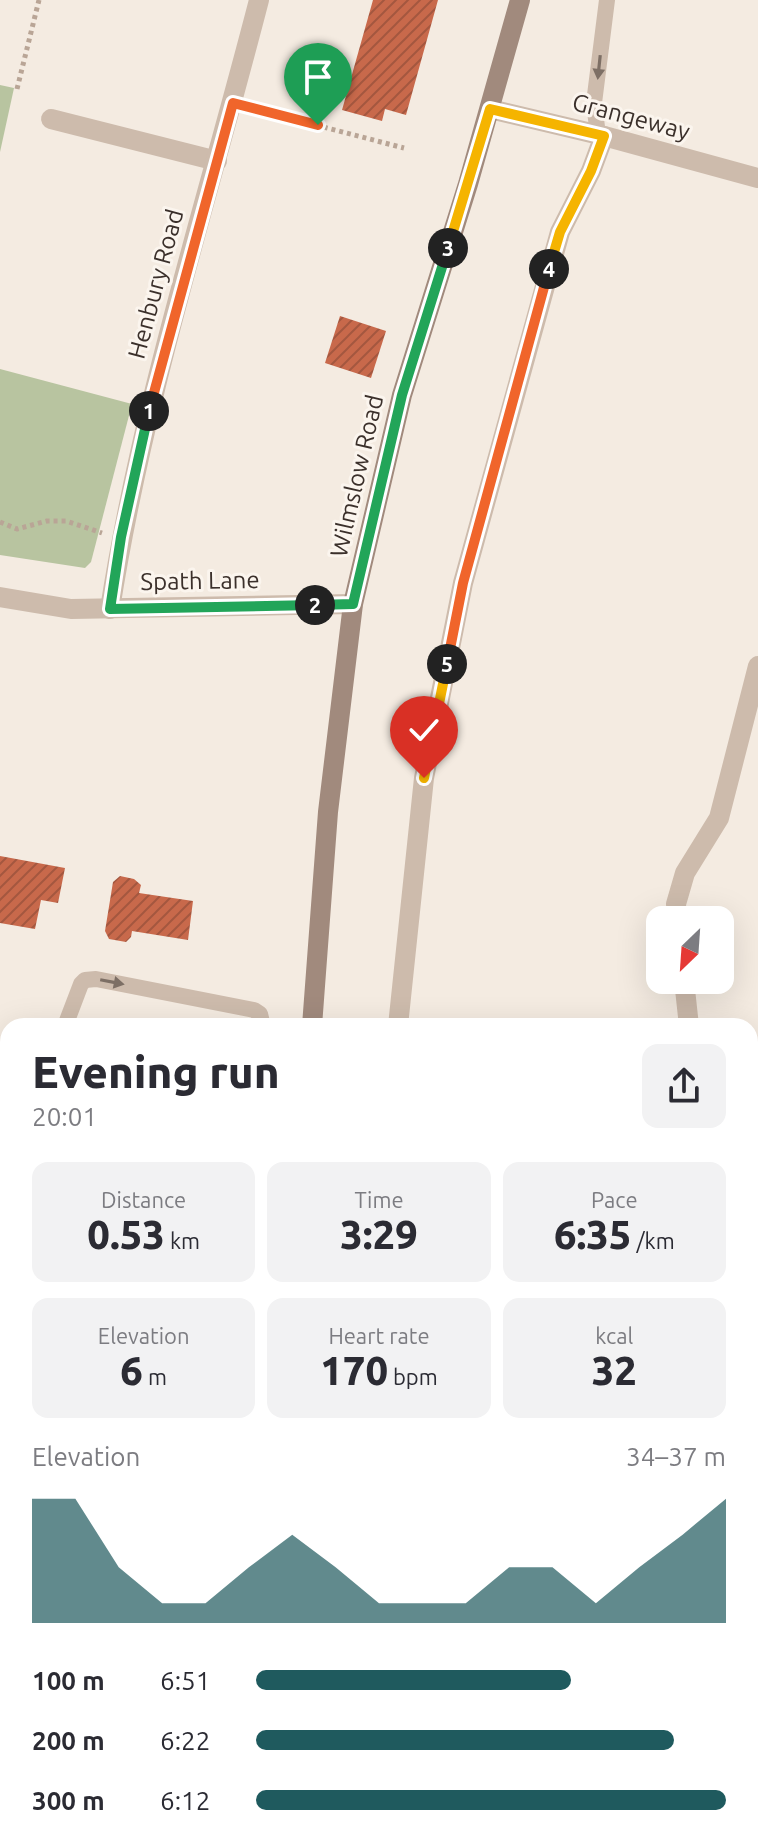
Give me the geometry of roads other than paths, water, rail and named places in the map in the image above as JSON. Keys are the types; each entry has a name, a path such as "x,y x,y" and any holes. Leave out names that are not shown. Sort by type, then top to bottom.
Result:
{"main road":[{"name":"Wilmslow Road","path":"313,1018 328,812 353,604 402,395 490,109 520,0"}],"street":[{"name":"Henbury Road","path":"110,609 121,537 151,403 259,0"},
{"name":"Grangeway","path":"490,109 601,135 758,178"},
{"path":"51,119 217,161"},
{"path":"399,1018 424,778 463,583 560,232 591,171 601,135"},
{"name":"Spath Lane","path":"0,597 71,609 353,604"},
{"path":"676,906 685,873 719,818 758,666"},
{"path":"686,994 688,1018"}],"lane":[{"path":"601,135 594,103 607,0"},
{"path":"68,1018 81,984 90,979 254,1010 261,1018"}]}
